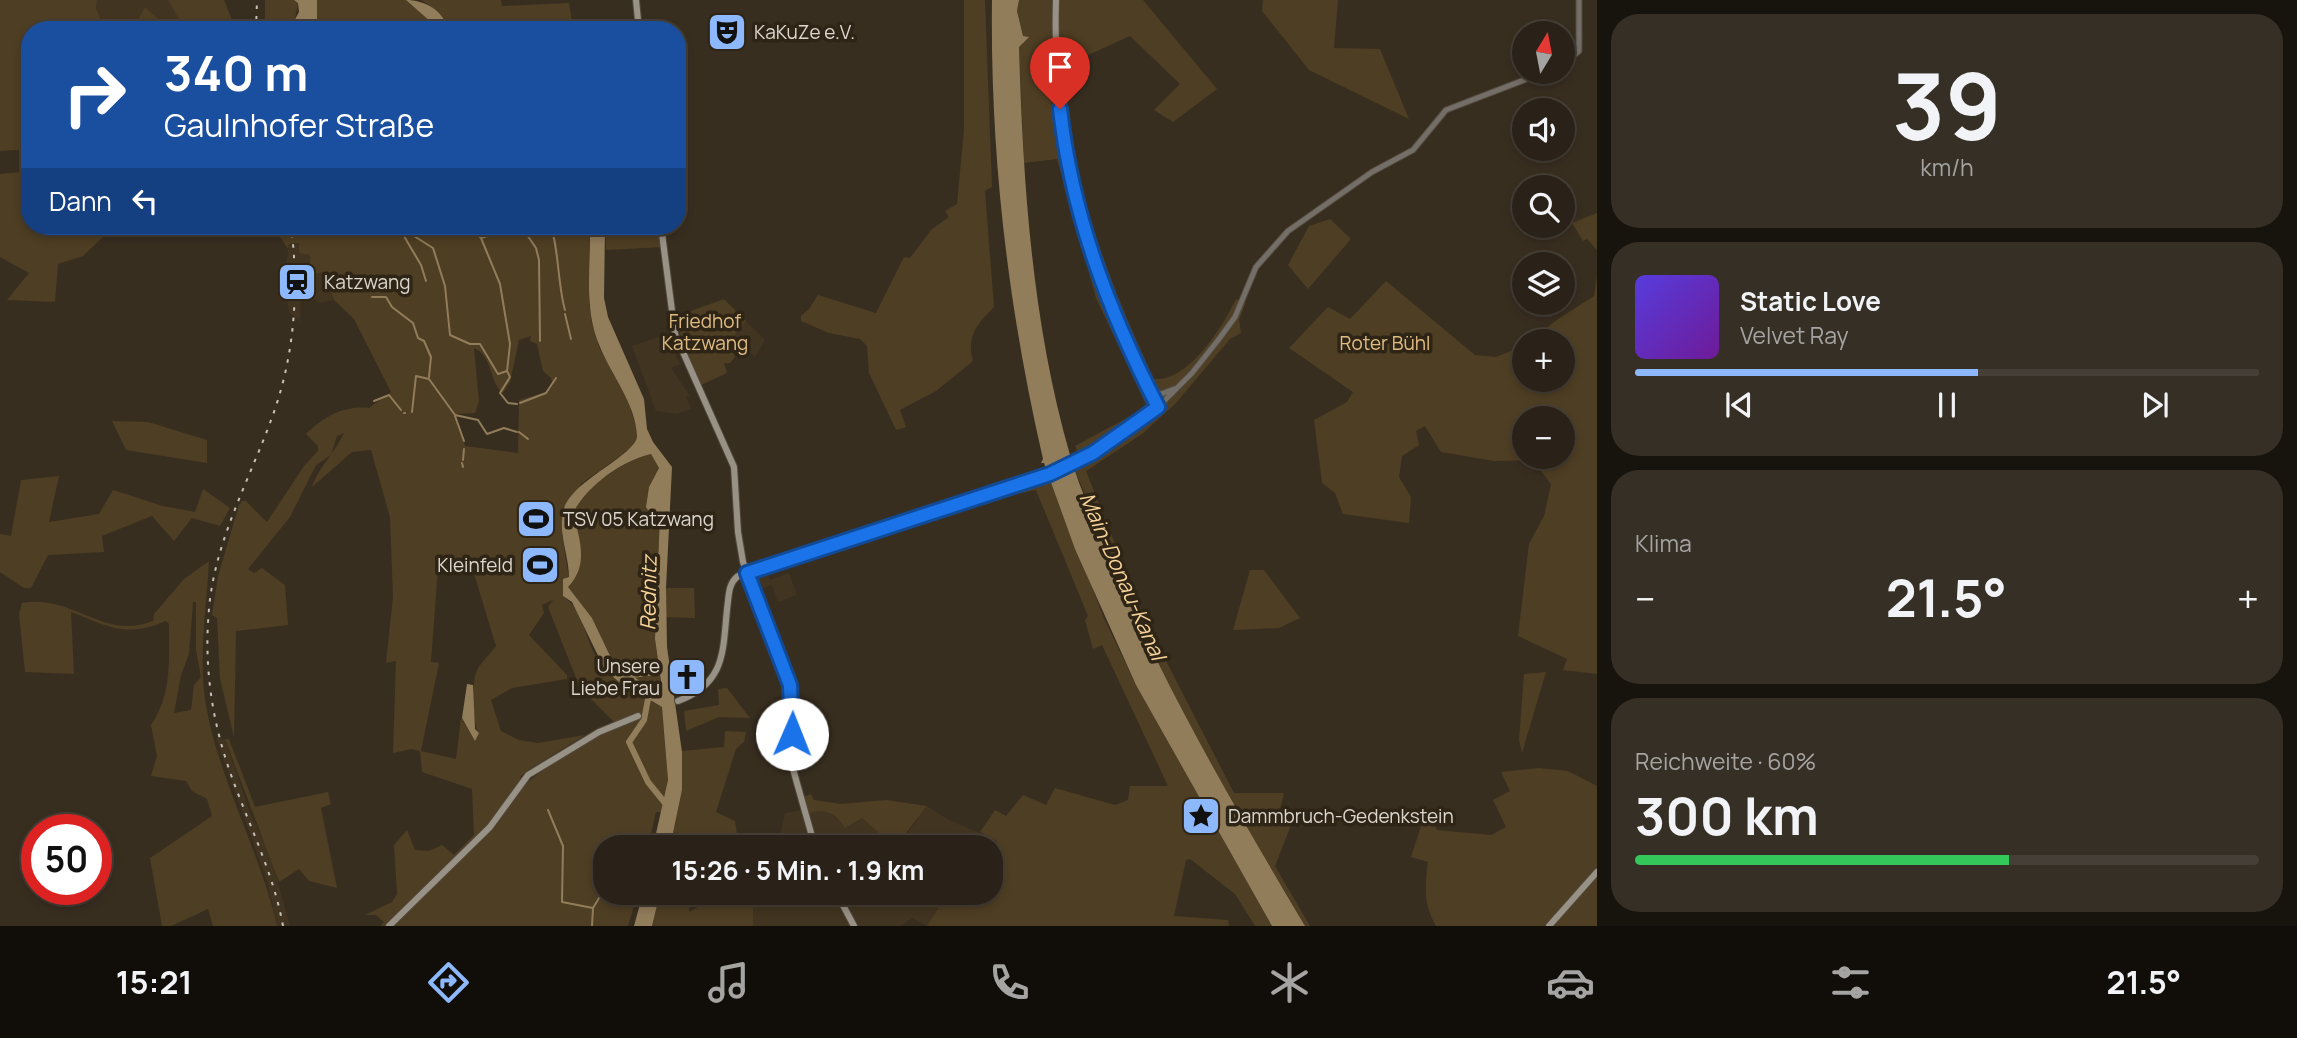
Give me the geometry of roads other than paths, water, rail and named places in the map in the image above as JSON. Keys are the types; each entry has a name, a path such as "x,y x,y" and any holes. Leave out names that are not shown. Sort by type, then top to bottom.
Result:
{"main road":[{"path":"636,0 638,21"},
{"path":"678,701 702,690 715,675 721,659 730,585 735,578 916,517 948,503 968,500 1031,481 1083,458 1158,407 1104,292 1074,193 1058,91 1056,0"},
{"path":"662,235 675,334 716,433 733,465 737,493 737,531 747,573 790,685 794,778 811,835"},
{"path":"389,926 497,819 519,786 536,769 599,732 638,716"},
{"path":"1549,926 1597,872"},
{"path":"843,905 854,926"}],"street":[{"path":"1575,56 1578,51 1580,0"},
{"path":"1158,407 1180,386 1230,324 1256,267 1288,231 1372,172 1416,148 1446,110 1514,84"},
{"path":"1148,387 1161,394 1180,386"}],"waterway":[{"path":"403,235 421,265 426,281"},
{"path":"412,235 433,248 445,286 450,335 470,344 480,344 498,374 507,371 510,377 500,393 508,403 517,404"},
{"path":"478,235 500,284 510,344 507,371"},
{"path":"481,238 491,235"},
{"path":"527,235 536,248 539,260 540,341"},
{"path":"554,235 565,310"},
{"path":"372,297 386,297 392,307 413,323 418,338 424,341 431,357 429,377"},
{"path":"565,314 571,339"},
{"path":"412,412 416,376 429,379 455,415 478,420 487,434 504,428 517,432"},
{"path":"520,403 546,393 556,378"},
{"path":"374,401 389,395 401,410"},
{"path":"455,416 464,441"},
{"path":"519,432 528,439"},
{"path":"463,460 464,449"},
{"path":"462,463 463,467"},
{"name":"Rednitz","path":"623,676 665,671"},
{"name":"Rednitz","path":"649,694 644,720 629,742 648,782 669,808"},
{"path":"548,810 563,846 562,902 593,908"},
{"path":"592,926 595,905"}],"railway":[{"path":"256,21 257,0"},
{"path":"283,926 273,885 235,786 217,728 207,649 213,583 226,532 266,434 287,364 295,295 292,235"}],"place":[{"name":"KaKuZe e.V.","path":"727,32"},
{"name":"Katzwang","path":"297,282"},
{"name":"TSV 05 Katzwang","path":"536,519"},
{"name":"Kleinfeld","path":"540,565"},
{"name":"Unsere Liebe Frau","path":"687,677"},
{"name":"Dammbruch-Gedenkstein","path":"1201,816"}],"park label":[{"name":"Friedhof Katzwang","path":"705,332"},
{"name":"Roter Bühl","path":"1385,343"}],"water label":[{"name":"Main-Donau-Kanal","path":"1123,576"}]}
